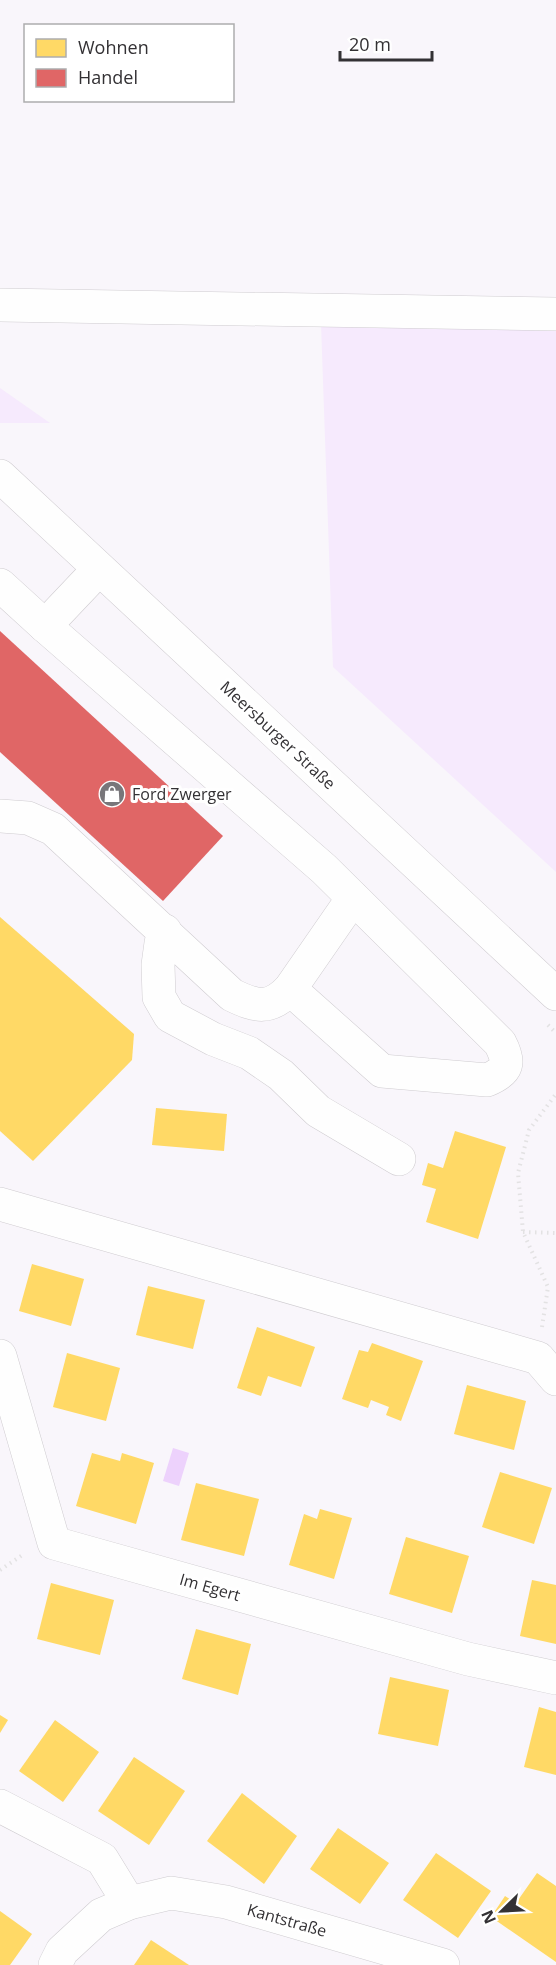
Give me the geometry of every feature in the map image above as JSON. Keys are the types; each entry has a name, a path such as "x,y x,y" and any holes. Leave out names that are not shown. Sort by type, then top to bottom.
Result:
{"street":[{"path":"0,305 556,314"},
{"name":"Meersburger Straße","path":"0,476 556,994"},
{"path":"45,626 99,569"},
{"path":"0,585 315,861 500,1043 507,1057 505,1067 497,1077 488,1080 382,1071 290,989"},
{"path":"0,816 28,818 53,829 232,995 247,1002 265,1005 280,1000 353,898"},
{"path":"165,931 158,965 159,997 170,1016 213,1039 249,1053 281,1075 318,1111 399,1160"},
{"path":"0,1204 547,1368"},
{"name":"Im Egert","path":"0,1356 54,1543 468,1659 556,1678"},
{"path":"0,1806 102,1859 129,1903"},
{"name":"Kantstraße","path":"55,1965 62,1951 101,1915 129,1903 171,1893 226,1902 442,1965"}],"path":[{"path":"547,1368 548,1287 523,1232 518,1173 529,1130 556,1094"},
{"path":"523,1232 556,1233"}],"shaded area":[{"path":"321,324 556,331 556,872 333,667"},
{"path":"0,388 50,423 0,423"},
{"path":"173,1448 189,1453 179,1486 163,1481"}],"building: Wohnen":[{"path":"0,917 134,1034 132,1060 33,1161 0,1131"},
{"path":"156,1108 227,1114 224,1151 152,1145"},
{"path":"455,1131 506,1147 478,1239 426,1222 436,1189 422,1185 428,1163 443,1168"},
{"path":"32,1264 84,1279 71,1326 19,1311"},
{"path":"148,1286 205,1300 193,1349 136,1335"},
{"path":"257,1327 315,1347 301,1387 268,1376 261,1396 237,1388"},
{"path":"372,1343 423,1361 401,1421 386,1415 389,1407 371,1400 368,1408 342,1399 359,1350 368,1352"},
{"path":"67,1353 120,1368 106,1421 53,1407"},
{"path":"467,1385 526,1401 514,1450 454,1434"},
{"path":"92,1453 120,1461 122,1453 154,1463 136,1524 76,1506"},
{"path":"500,1472 552,1488 534,1544 482,1527"},
{"path":"196,1483 259,1499 244,1556 181,1540"},
{"path":"320,1509 352,1518 334,1579 289,1565 304,1514 317,1519"},
{"path":"406,1537 469,1556 452,1613 389,1594"},
{"path":"532,1580 556,1585 556,1644 520,1636"},
{"path":"51,1583 114,1600 100,1655 37,1639"},
{"path":"196,1629 251,1644 238,1695 182,1679"},
{"path":"390,1677 449,1690 438,1746 378,1734"},
{"path":"539,1707 556,1712 556,1775 524,1767"},
{"path":"0,1715 8,1720 0,1733"},
{"path":"55,1720 99,1752 63,1802 19,1771"},
{"path":"134,1757 185,1791 149,1845 98,1811"},
{"path":"242,1793 297,1836 264,1884 207,1841"},
{"path":"338,1828 389,1863 360,1904 310,1869"},
{"path":"436,1853 491,1891 458,1938 403,1900"},
{"path":"537,1873 556,1886 556,1962 491,1917 505,1896 516,1903"},
{"path":"0,1911 32,1934 10,1965 0,1965"},
{"path":"151,1940 189,1965 134,1965"}],"building: Handel":[{"name":"Ford Zwerger","path":"0,631 223,836 163,901 0,752"}],"place":[{"name":"Ford Zwerger","path":"112,794"}]}
